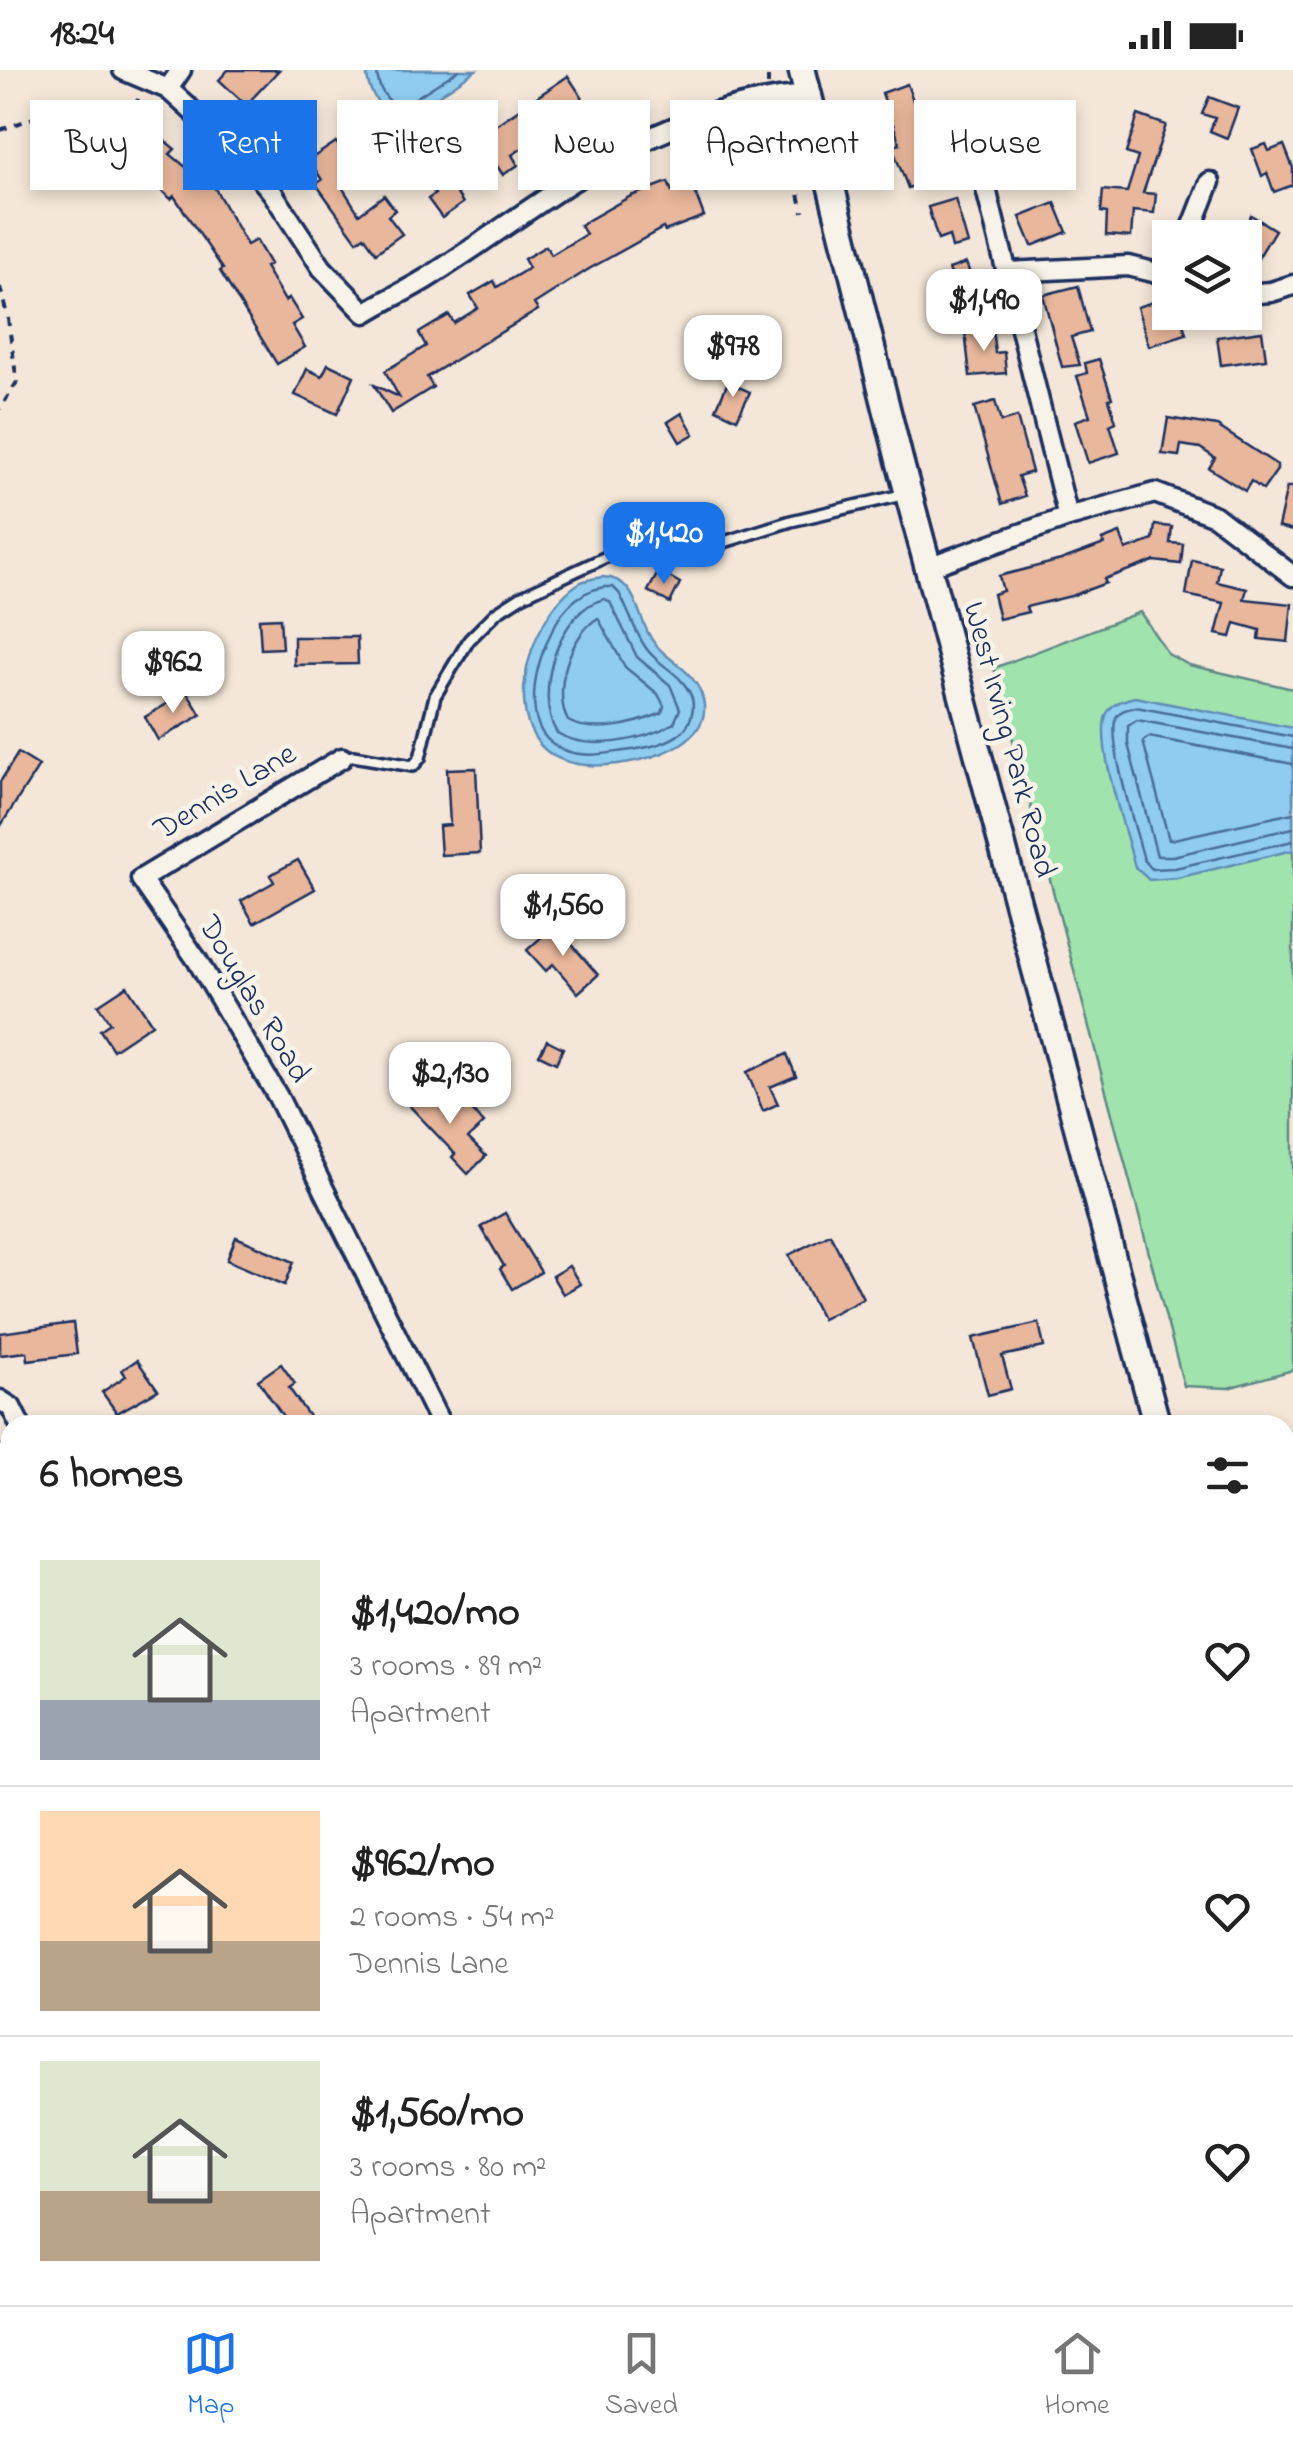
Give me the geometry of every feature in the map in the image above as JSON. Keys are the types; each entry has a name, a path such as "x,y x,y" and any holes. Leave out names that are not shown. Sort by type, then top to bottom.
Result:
{"main road":[{"name":"West Irving Park Road","path":"804,82 908,494 1154,1415"}],"street":[{"path":"123,70 168,89 242,155 272,192 322,268 365,312 428,278 556,189 609,158 678,126 769,98 804,82"},
{"path":"168,89 181,70"},
{"path":"1195,220 1210,182"},
{"path":"986,190 1068,518"},
{"path":"1008,272 1128,266 1152,272"},
{"path":"1262,293 1293,285"},
{"path":"928,567 1068,518 1155,493 1214,516 1293,576"},
{"name":"Dennis Lane","path":"141,879 342,758"},
{"name":"Douglas Road","path":"141,879 196,960 278,1096 435,1415"}],"lane":[{"path":"342,758 352,756 413,766 420,758 436,696 469,640 496,612 582,566 633,552 686,554 791,521 908,494"}],"path":[{"path":"768,70 769,98 780,137 791,157 803,212"},
{"path":"0,130 39,116 50,121 125,118 133,112 146,80"},
{"path":"0,287 16,382 0,409"}],"green space":[{"path":"1140,612 1168,654 1189,665 1293,689 1293,1370 1228,1388 1184,1386 994,668"}],"water":[{"path":"367,70 476,70 432,100 377,100"},
{"path":"603,577 615,579 631,593 655,644 697,685 704,713 697,730 662,753 616,764 577,764 550,753 533,734 525,709 525,680 544,622 561,599 581,582"},
{"path":"1135,697 1293,728 1293,850 1177,878 1149,880 1135,867 1109,771 1104,733 1105,719 1112,706"}],"building":[{"path":"228,70 279,70 251,100 241,100 219,80"},
{"path":"568,76 584,100 533,100"},
{"path":"907,84 914,103 914,186 908,188 894,152 894,146 900,144 894,127 894,100 884,100 882,93"},
{"path":"1209,97 1238,108 1227,138 1210,131 1215,118 1202,114"},
{"path":"518,110 518,151 512,155 518,165 503,175 498,167 498,123"},
{"path":"1138,115 1166,125 1143,193 1156,194 1154,213 1133,211 1131,237 1106,235 1107,213 1101,212 1103,190 1127,192 1138,157 1126,153"},
{"path":"163,139 175,149 170,154 183,165 183,190 216,190 247,245 256,240 270,264 265,267 285,301 289,298 302,319 292,325 305,347 277,364 220,271 223,269 174,196 171,199 161,190"},
{"path":"336,142 337,190 344,190 359,214 384,195 395,210 388,216 402,234 376,253 364,236 357,241 317,185 322,180 317,172 317,155"},
{"path":"1266,144 1269,151 1284,145 1293,168 1293,185 1274,192 1267,173 1262,176 1252,149"},
{"path":"668,182 672,192 694,190 704,216 665,231 663,228 589,269 534,304 538,310 427,377 433,387 391,413 374,385 399,397 385,371 426,346 419,333 449,315 454,323 478,308 470,295 494,281 497,287 529,268 524,259 546,246 551,255 586,234 580,225"},
{"path":"432,190 463,190 457,194 463,203 442,218 428,199 435,194"},
{"path":"955,199 968,244 952,248 949,236 938,240 928,207"},
{"path":"1055,203 1067,232 1032,246 1020,217"},
{"path":"1262,222 1275,230 1262,252"},
{"path":"966,263 980,300 950,311 938,279 951,274 949,269"},
{"path":"1078,286 1090,332 1071,337 1080,365 1062,367 1043,295"},
{"path":"1152,302 1152,330 1185,330 1186,334 1149,346 1137,307"},
{"path":"992,328 995,353 1004,352 1006,373 970,376 965,331"},
{"path":"1262,331 1266,359 1221,365 1217,337"},
{"path":"1099,359 1112,398 1109,399 1116,422 1110,425 1119,453 1088,463 1075,421 1090,416 1077,376 1087,373 1085,363"},
{"path":"328,364 354,376 337,414 295,395 307,369 322,376"},
{"path":"728,382 750,392 737,419 716,409"},
{"path":"995,401 1001,422 1017,417 1032,472 1018,476 1025,496 1002,504 974,407"},
{"path":"682,413 694,434 680,442 668,422"},
{"path":"1168,418 1217,426 1277,465 1277,470 1263,490 1251,481 1245,491 1209,468 1215,458 1200,448 1181,445 1179,456 1162,454"},
{"path":"1287,487 1293,487 1293,531 1278,527"},
{"path":"1155,525 1172,527 1170,543 1183,544 1181,564 1154,561 1104,579 1106,583 999,619 993,594 1003,591 999,576 1061,560 1104,544 1102,540 1120,533 1126,550 1153,540"},
{"path":"1192,560 1220,566 1217,582 1247,589 1244,599 1292,604 1288,642 1259,639 1260,630 1235,623 1231,637 1216,634 1224,603 1186,595"},
{"path":"659,571 680,583 670,603 648,591"},
{"path":"280,618 282,648 261,649 259,619"},
{"path":"294,637 357,637 358,664 294,665"},
{"path":"187,692 201,715 158,740 145,717"},
{"path":"18,753 39,766 0,827 0,782"},
{"path":"476,768 480,853 441,855 439,826 450,825 447,769"},
{"path":"298,860 315,889 254,923 241,901 274,882 270,875"},
{"path":"555,925 598,975 578,993 553,964 546,971 527,950"},
{"path":"127,986 152,1024 113,1050 100,1030 110,1023 98,1005"},
{"path":"547,1040 563,1048 556,1063 539,1055"},
{"path":"787,1054 796,1076 770,1087 778,1104 763,1111 747,1072"},
{"path":"420,1084 452,1118 466,1104 484,1123 468,1138 486,1156 468,1174 452,1157 455,1154 404,1100"},
{"path":"505,1213 541,1272 512,1289 500,1269 504,1266 481,1227"},
{"path":"830,1234 863,1298 822,1319 789,1255"},
{"path":"236,1237 294,1262 285,1285 227,1260"},
{"path":"569,1266 580,1284 563,1294 552,1276"},
{"path":"73,1323 77,1354 28,1360 27,1352 0,1355 0,1333"},
{"path":"1039,1323 1044,1347 1002,1356 1011,1389 988,1395 973,1338"},
{"path":"137,1360 158,1390 117,1413 102,1392 126,1376 122,1370"},
{"path":"281,1364 295,1384 289,1388 308,1415 282,1415 258,1380"}]}
